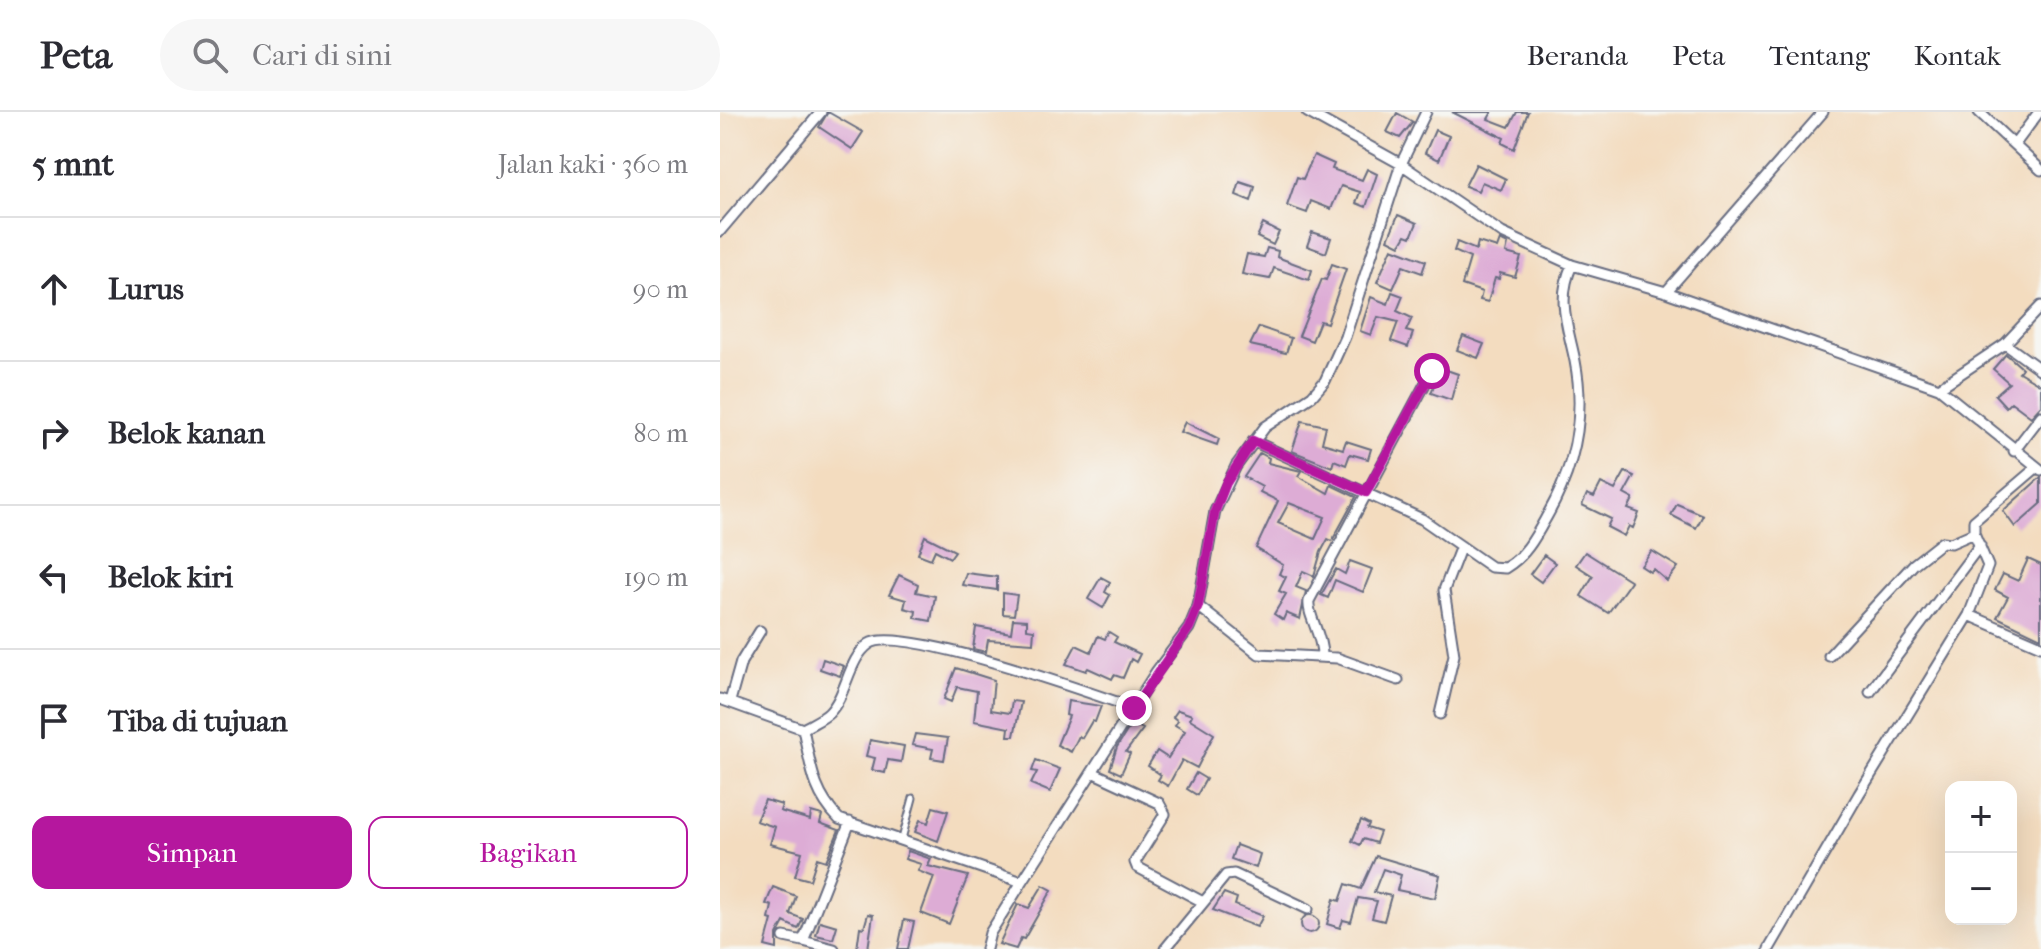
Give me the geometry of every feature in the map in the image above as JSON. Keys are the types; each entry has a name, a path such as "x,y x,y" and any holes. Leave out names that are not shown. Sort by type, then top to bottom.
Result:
{"street":[{"path":"720,231 821,112"},
{"path":"1307,112 1401,164 1502,233 1572,265 1666,292 1939,388 1980,418 2038,469 1974,521 1974,533 1988,566 1969,615 1859,794 1769,949"},
{"path":"986,949 990,933 1022,882 1189,628 1198,606 1215,511 1226,483 1265,427 1312,396 1325,381 1345,337 1401,164 1426,112"},
{"path":"1666,292 1823,112"},
{"path":"1979,112 2041,170"},
{"path":"2015,144 2039,112"},
{"path":"1253,441 1422,519 1491,567 1505,568 1531,545 1573,458 1579,434 1579,389 1562,300 1572,265"},
{"path":"1939,388 2005,344 2041,306"},
{"path":"2005,344 2041,370"},
{"path":"1322,655 1322,639 1310,614 1309,601 1432,371"},
{"path":"2014,451 2041,416"},
{"path":"1829,656 1914,564 1942,542 1951,543 1974,533"},
{"path":"1870,692 1980,545"},
{"path":"1440,714 1454,655 1444,590 1461,546"},
{"path":"1198,606 1259,654 1322,655 1398,680"},
{"path":"1969,615 2041,646"},
{"path":"760,631 741,662 725,700 803,729"},
{"path":"803,729 829,713 857,659 867,645 881,639 961,653 1134,708"},
{"path":"803,729 822,802 839,819 1022,882"},
{"path":"1092,772 1159,803 1165,814 1135,862 1137,867 1203,902"},
{"path":"803,941 850,822"},
{"path":"1165,949 1221,878 1234,874 1308,909"},
{"path":"784,937 834,949"}],"lane":[{"path":"901,840 913,798"}],"building":[{"path":"828,112 863,132 852,149 819,127"},
{"path":"1452,112 1492,112 1488,119 1509,127 1517,112 1528,112 1514,149 1502,143 1504,138"},
{"path":"1397,113 1413,122 1400,138 1387,132"},
{"path":"1435,130 1449,136 1439,160 1425,153"},
{"path":"1314,155 1334,164 1332,169 1362,180 1367,169 1377,174 1366,207 1356,203 1360,192 1341,186 1331,209 1311,201 1307,213 1287,206 1297,177 1303,179"},
{"path":"1476,164 1506,179 1501,190 1482,182 1478,191 1465,186"},
{"path":"1240,182 1255,187 1251,201 1236,195"},
{"path":"1398,215 1417,223 1411,237 1406,235 1400,245 1388,239"},
{"path":"1263,224 1279,232 1273,245 1257,237"},
{"path":"1312,232 1331,238 1326,253 1307,246"},
{"path":"1500,240 1508,244 1506,253 1521,257 1515,277 1500,273 1499,279 1495,278 1488,302 1480,300 1482,292 1462,285 1470,258 1454,251 1457,242 1476,250 1478,242 1497,248"},
{"path":"1267,248 1278,251 1277,257 1312,270 1309,280 1274,268 1270,279 1242,274 1247,254 1264,257"},
{"path":"1392,248 1426,261 1422,273 1403,266 1393,289 1377,282"},
{"path":"1332,264 1346,269 1327,323 1320,321 1312,341 1299,336 1322,279 1326,280"},
{"path":"1392,292 1403,296 1397,311 1412,318 1406,331 1413,333 1408,347 1391,341 1398,322 1378,317 1371,335 1360,331 1371,297 1388,304"},
{"path":"1259,327 1291,338 1286,353 1250,345"},
{"path":"1463,336 1484,344 1478,358 1457,350"},
{"path":"2006,354 2022,368 2019,372 2041,385 2041,406 2031,417 2011,402 2006,407 1995,395 2009,383 1993,369"},
{"path":"1441,368 1458,374 1451,400 1431,393"},
{"path":"1302,421 1326,426 1322,443 1343,449 1346,441 1371,449 1368,459 1350,454 1346,465 1334,460 1332,467 1292,451"},
{"path":"1185,422 1219,439 1217,445 1180,432"},
{"path":"1260,453 1269,458 1268,463 1301,471 1298,476 1328,493 1331,485 1356,497 1332,541 1328,539 1321,552 1314,576 1303,571 1296,587 1306,591 1300,619 1286,613 1283,620 1274,614 1286,594 1279,591 1286,577 1279,574 1283,565 1256,548 1278,501 1260,492 1262,487 1244,477","holes":["1289,503 1325,517 1315,539 1278,523"]},
{"path":"1625,472 1634,476 1624,494 1633,499 1628,509 1639,513 1633,528 1629,526 1624,536 1607,527 1611,519 1582,505 1587,494 1594,497 1601,483 1615,490"},
{"path":"2041,477 2041,504 2015,527 2003,511"},
{"path":"1677,504 1703,515 1696,528 1671,515"},
{"path":"925,536 955,551 950,558 935,550 931,559 918,554"},
{"path":"1652,551 1678,567 1667,581 1653,569 1650,572 1641,566"},
{"path":"1585,552 1631,581 1608,613 1581,596 1593,576 1576,565"},
{"path":"1544,555 1555,563 1541,582 1530,574"},
{"path":"2028,559 2041,565 2041,638 1997,617 2008,597 1995,590 2003,574 2018,581"},
{"path":"1350,561 1372,569 1363,592 1335,580 1328,598 1321,595 1336,569 1345,574"},
{"path":"966,573 997,577 997,590 962,585"},
{"path":"899,575 918,584 916,592 935,596 931,621 915,618 916,611 904,608 906,600 889,595"},
{"path":"1101,577 1110,582 1105,592 1110,595 1103,608 1088,599"},
{"path":"1003,593 1017,595 1014,615 1003,614"},
{"path":"1013,619 1027,620 1027,629 1034,630 1033,643 988,640 986,652 973,649 976,627 1011,633"},
{"path":"1109,632 1117,637 1114,642 1140,654 1136,662 1131,659 1123,678 1114,675 1112,679 1088,668 1086,671 1066,664 1076,645 1091,652 1098,636 1105,639"},
{"path":"823,659 844,666 840,676 820,669"},
{"path":"956,668 994,680 991,710 1010,713 1012,701 1021,702 1014,736 1008,736 1009,728 974,721 977,691 957,687 951,702 944,699"},
{"path":"1068,701 1101,706 1095,722 1092,721 1082,738 1079,736 1071,752 1057,745 1069,716 1066,715"},
{"path":"1178,710 1192,715 1190,719 1214,734 1197,768 1182,760 1168,786 1158,780 1161,775 1148,766 1157,751 1168,758 1185,731 1175,725 1178,721 1173,717"},
{"path":"1132,723 1143,729 1126,752 1130,754 1121,774 1110,769 1117,747"},
{"path":"915,734 948,738 944,760 931,758 933,749 912,745"},
{"path":"870,740 904,746 901,762 888,760 885,773 872,770 875,758 866,756"},
{"path":"1036,760 1060,769 1050,792 1031,784 1037,772 1032,771"},
{"path":"1196,773 1206,779 1197,795 1187,789"},
{"path":"765,800 782,805 780,811 810,820 811,812 822,815 820,823 839,830 826,861 817,858 810,880 795,876 802,852 770,844 775,827 756,821"},
{"path":"933,807 948,811 938,841 915,832 920,820 928,823"},
{"path":"1361,820 1369,824 1367,828 1380,832 1376,843 1363,839 1360,845 1352,841"},
{"path":"1236,845 1260,854 1256,868 1231,859"},
{"path":"908,851 931,859 928,866 968,876 949,924 921,913 934,877 918,871 921,864 905,859"},
{"path":"1376,856 1440,875 1435,898 1397,890 1401,875 1383,869 1374,892 1391,896 1384,921 1372,918 1377,901 1358,898 1351,922 1343,920 1340,928 1327,924 1334,899 1340,901 1346,884 1361,889"},
{"path":"1043,885 1052,890 1024,939 1021,938 1016,949 999,944 1018,904 1029,908"},
{"path":"773,887 796,896 790,914 803,919 798,929 784,922 777,935 777,949 765,946 772,920 769,919 772,906 766,904"},
{"path":"1224,893 1237,898 1235,905 1263,916 1257,927 1213,910"},
{"path":"868,914 873,915 868,949 857,949 860,927 864,928"},
{"path":"1310,915 1319,924 1310,933 1301,924"},
{"path":"904,920 914,922 908,949 898,949"},
{"path":"820,921 837,926 833,939 816,935"}],"route":[{"path":"1134,708 1189,628 1198,606 1215,511 1226,483 1253,441 1366,492 1432,371"}]}
